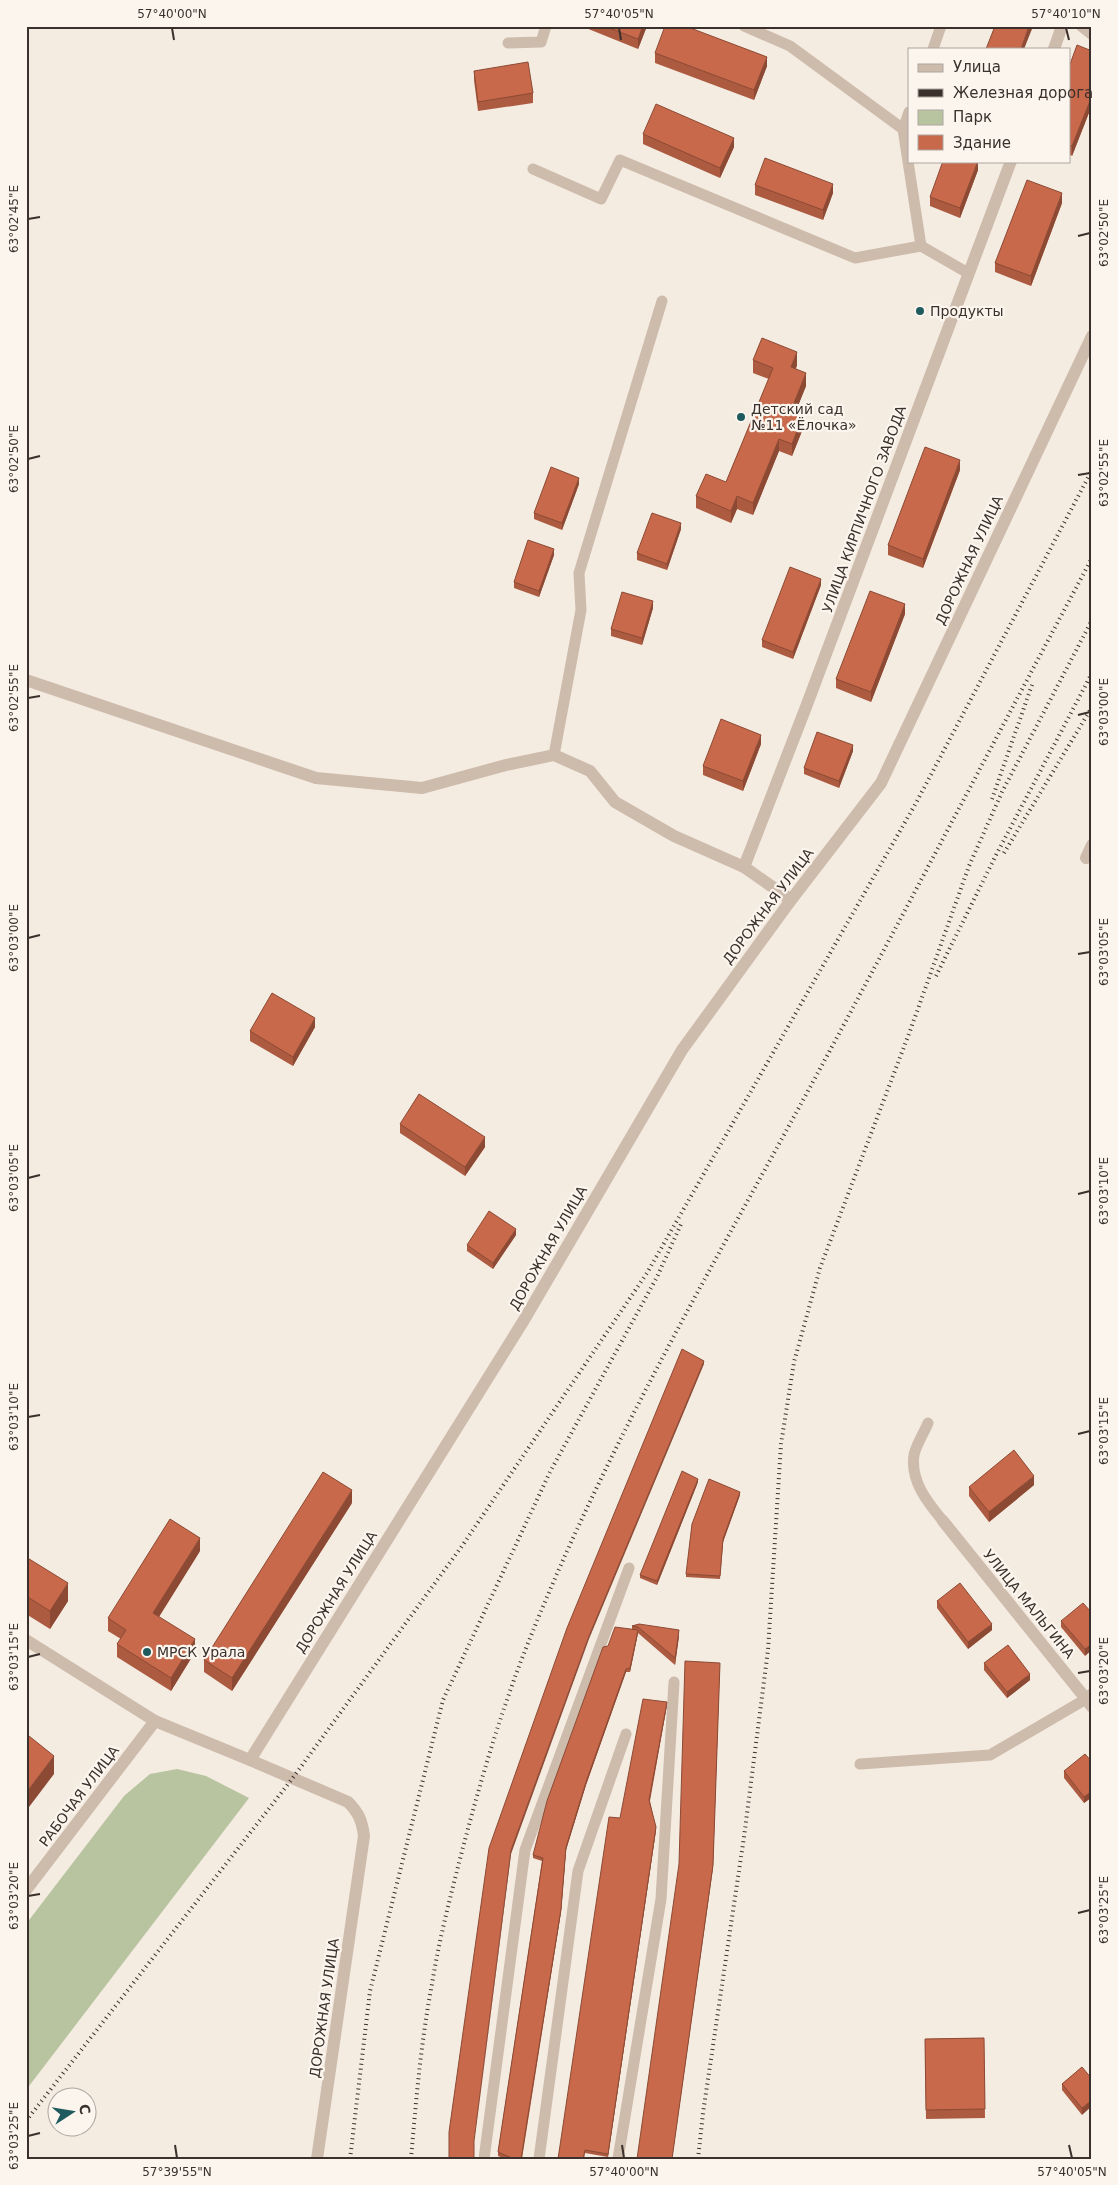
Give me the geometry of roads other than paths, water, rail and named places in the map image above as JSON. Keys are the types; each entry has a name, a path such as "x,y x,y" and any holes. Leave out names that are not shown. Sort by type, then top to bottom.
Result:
{"street":[{"path":"1054,48 1062,26"},
{"path":"1082,26 1092,34"},
{"name":"УЛИЦА КИРПИЧНОГО ЗАВОДА","path":"744,867 1011,162"},
{"name":"ДОРОЖНАЯ УЛИЦА","path":"317,2159 364,1836 362,1823 358,1811 348,1802 250,1760 524,1320 682,1050 791,900 881,783 1092,336"},
{"path":"26,680 316,778 422,788 506,765 554,755 590,771 615,802 674,836 744,867 791,900"},
{"path":"1089,859 1092,845"},
{"name":"УЛИЦА МАЛЬГИНА","path":"943,1521 1090,1700"},
{"path":"26,1640 155,1721 250,1760"},
{"name":"РАБОЧАЯ УЛИЦА","path":"26,1890 155,1721"}],"lane":[{"path":"508,42 541,42 546,26"},
{"path":"744,26 790,46 903,129"},
{"path":"933,48 941,26"},
{"path":"908,115 903,129 908,160"},
{"path":"533,169 601,199 620,160 855,258 922,246 968,273"},
{"path":"908,162 922,246"},
{"path":"554,755 581,610 578,573 662,301"},
{"path":"928,1423 914,1456 915,1472 922,1495 943,1521"},
{"path":"484,2159 525,1850 629,1568"},
{"path":"618,2159 661,1899 674,1682"},
{"path":"860,1764 990,1756 1090,1700"},
{"path":"539,2159 578,1872 626,1734"}],"railway":[{"path":"26,2121 292,1779 462,1546 647,1273 916,803 1092,470"},
{"path":"411,2159 428,2006 449,1903 474,1806 496,1733 521,1661 551,1589 582,1518 652,1377 839,1034 1092,558"},
{"path":"698,2159 703,2113 744,1837 768,1650 781,1444 794,1362 820,1268 910,1031 969,866 1002,792 1092,620"},
{"path":"936,976 995,857 1092,673"},
{"path":"992,799 1033,682"},
{"path":"1004,853 1092,707"},
{"path":"350,2159 370,1991 443,1700 550,1472 657,1277 682,1222"}],"place":[{"name":"Продукты","path":"920,311"},
{"name":"Детский сад №11 «Ёлочка»","path":"741,417"},
{"name":"МРСК Урала","path":"147,1652"}]}
